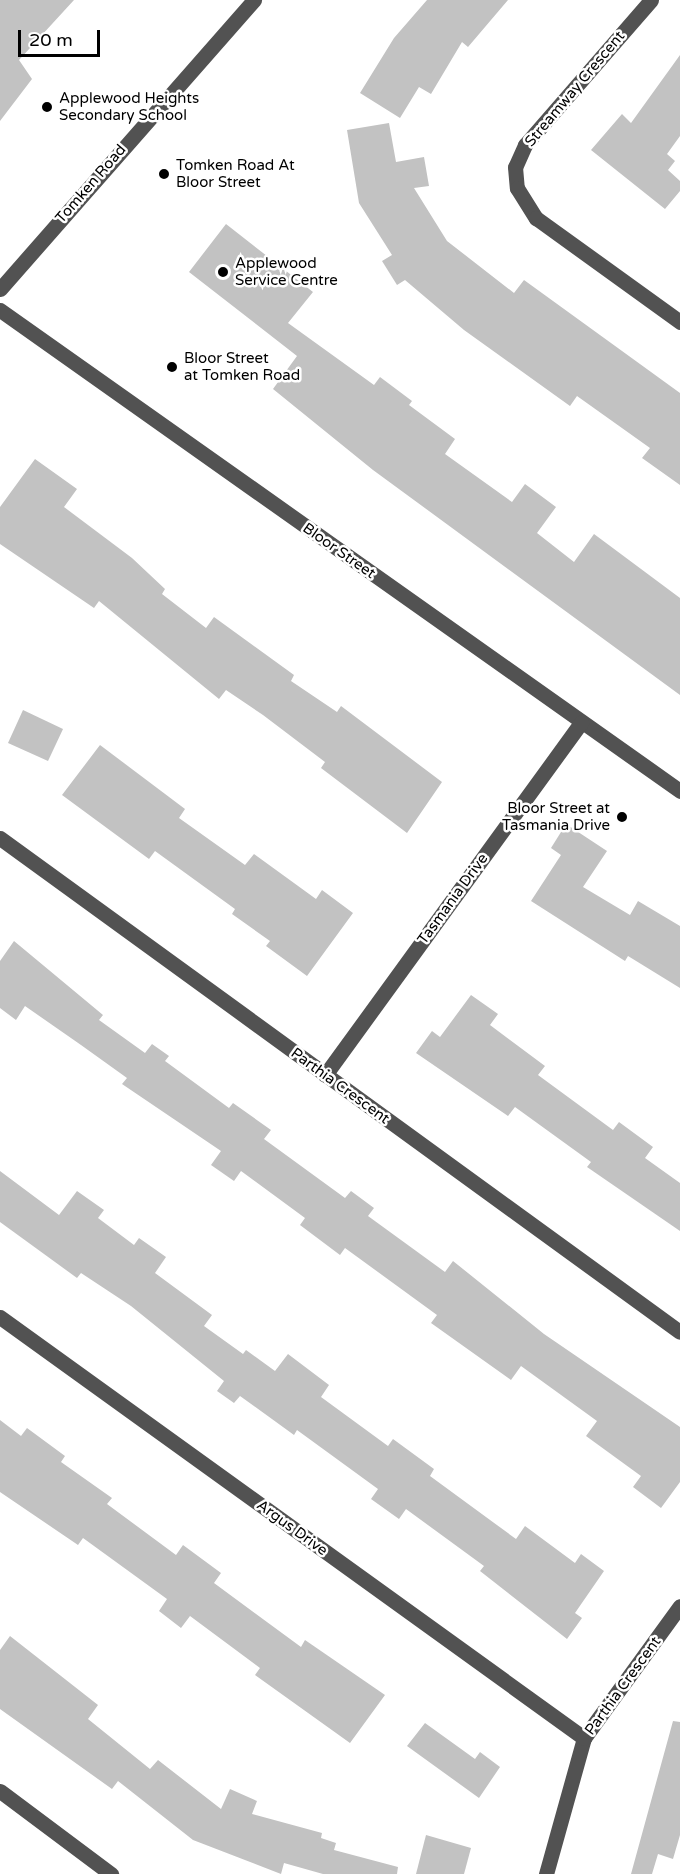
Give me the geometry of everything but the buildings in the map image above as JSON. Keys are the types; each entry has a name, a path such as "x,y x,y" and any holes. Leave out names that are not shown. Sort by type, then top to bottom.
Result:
{"street":[{"name":"Tomken Road","path":"0,289 254,0"},
{"name":"Streamway Crescent","path":"651,0 525,145 515,167 517,188 536,218 680,322"},
{"name":"Bloor Street","path":"0,310 680,791"},
{"name":"Tasmania Drive","path":"325,1076 580,722"},
{"name":"Parthia Crescent","path":"0,838 680,1332"},
{"name":"Argus Drive","path":"0,1317 584,1738"},
{"name":"Parthia Crescent","path":"546,1874 584,1738 680,1606"},
{"path":"0,1791 111,1874"}],"place":[{"name":"Applewood Heights Secondary School","path":"47,107"},
{"name":"Tomken Road At Bloor Street","path":"164,174"},
{"name":"Applewood Service Centre","path":"223,272"},
{"name":"Bloor Street at Tomken Road","path":"172,367"},
{"name":"Bloor Street at Tasmania Drive","path":"622,817"}]}
